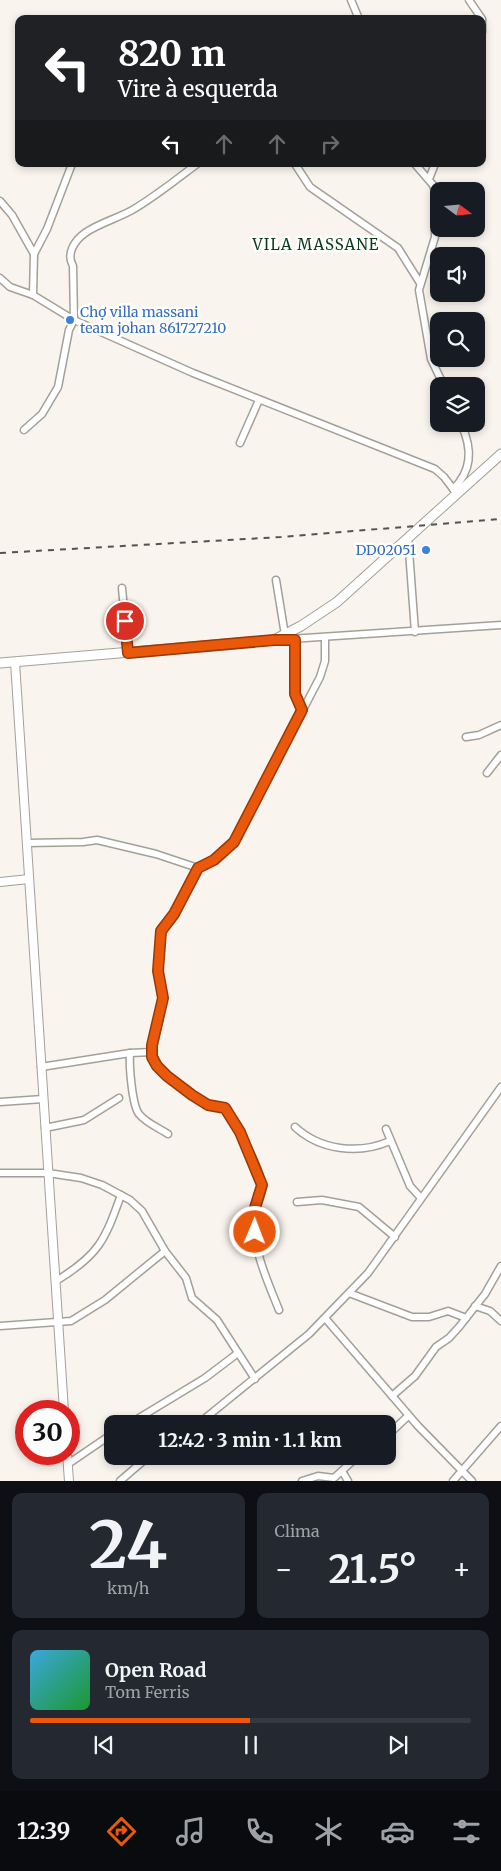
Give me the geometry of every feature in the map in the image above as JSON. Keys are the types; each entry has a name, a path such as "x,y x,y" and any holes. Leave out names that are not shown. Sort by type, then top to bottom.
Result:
{"main road":[{"path":"0,663 274,640 337,602 455,491 501,454"}],"street":[{"path":"351,0 357,15"},
{"path":"469,0 479,15"},
{"path":"33,295 34,254 47,229 71,167"},
{"path":"24,430 42,414 58,387 69,330 74,320 74,271 69,253 85,234 134,209 193,167"},
{"path":"297,167 310,187 398,248 420,282"},
{"path":"418,167 429,179 435,191 436,229 420,282 420,303 431,359 440,377"},
{"path":"429,179 435,167"},
{"path":"0,201 12,216 34,254"},
{"path":"0,278 10,287 33,295 74,320 193,373 435,469 455,491 463,479 469,456 468,438 465,432"},
{"path":"240,443 259,400"},
{"path":"408,537 415,632"},
{"path":"276,580 285,635"},
{"path":"122,588 128,653"},
{"path":"274,640 501,626"},
{"path":"278,1310 262,1268 257,1244 254,1211 262,1185 240,1132 225,1108 208,1105 176,1083 157,1066 152,1052 163,998 158,971 161,931 174,914 198,868 214,860 234,842 320,677 324,661 325,638"},
{"path":"295,640 295,694 302,710"},
{"path":"15,662 63,1400"},
{"path":"466,737 501,725"},
{"path":"487,773 501,754"},
{"path":"27,843 97,840 156,854 198,868"},
{"path":"0,882 29,879"},
{"path":"41,1067 130,1053 152,1052"},
{"path":"130,1053 130,1071 137,1111 143,1118 168,1134"},
{"path":"210,1415 256,1379 325,1318 372,1268 420,1198 501,1087"},
{"path":"45,1128 84,1120 119,1098"},
{"path":"0,1102 43,1099"},
{"path":"295,1127 309,1140 347,1149 372,1148 390,1141"},
{"path":"386,1129 410,1186 420,1198"},
{"path":"0,1173 48,1173 81,1178 102,1185 121,1195 142,1211 165,1251 186,1278 192,1298 217,1320 256,1379"},
{"path":"56,1281 78,1266 104,1239 121,1195"},
{"path":"297,1202 322,1200 359,1207 395,1237"},
{"path":"0,1326 59,1324 71,1321 105,1300 165,1251"},
{"path":"392,1396 415,1376 432,1352 449,1338 466,1318 485,1294 501,1266"},
{"path":"349,1293 412,1317 429,1317 448,1311 466,1318"},
{"path":"485,1294 490,1310 501,1321"},
{"path":"475,1306 490,1310"},
{"path":"325,1318 408,1416 472,1481"},
{"path":"144,1415 204,1378 238,1353"},
{"path":"396,1427 408,1416"},
{"path":"453,1481 463,1472 501,1426"},
{"path":"80,1456 104,1439"},
{"path":"68,1465 69,1481"},
{"path":"120,1481 139,1465"},
{"path":"302,1481 318,1476 334,1478 348,1465"},
{"path":"342,1471 348,1481"}],"railway":[{"path":"0,553 281,537 501,519"}],"place":[{"name":"Chợ villa massani team johan 861727210","path":"70,320"},
{"name":"DD02051","path":"426,550"}],"district":[{"name":"VILA MASSANE","path":"316,244"}],"route":[{"path":"125,621 128,653 274,640 295,640 295,694 302,710 234,842 230,848 214,860 198,868 171,919 162,927 158,978 163,998 158,1026 152,1045 152,1057 157,1066 167,1076 208,1105 225,1108 240,1132 262,1185 262,1191 254,1211 255,1232"}]}
